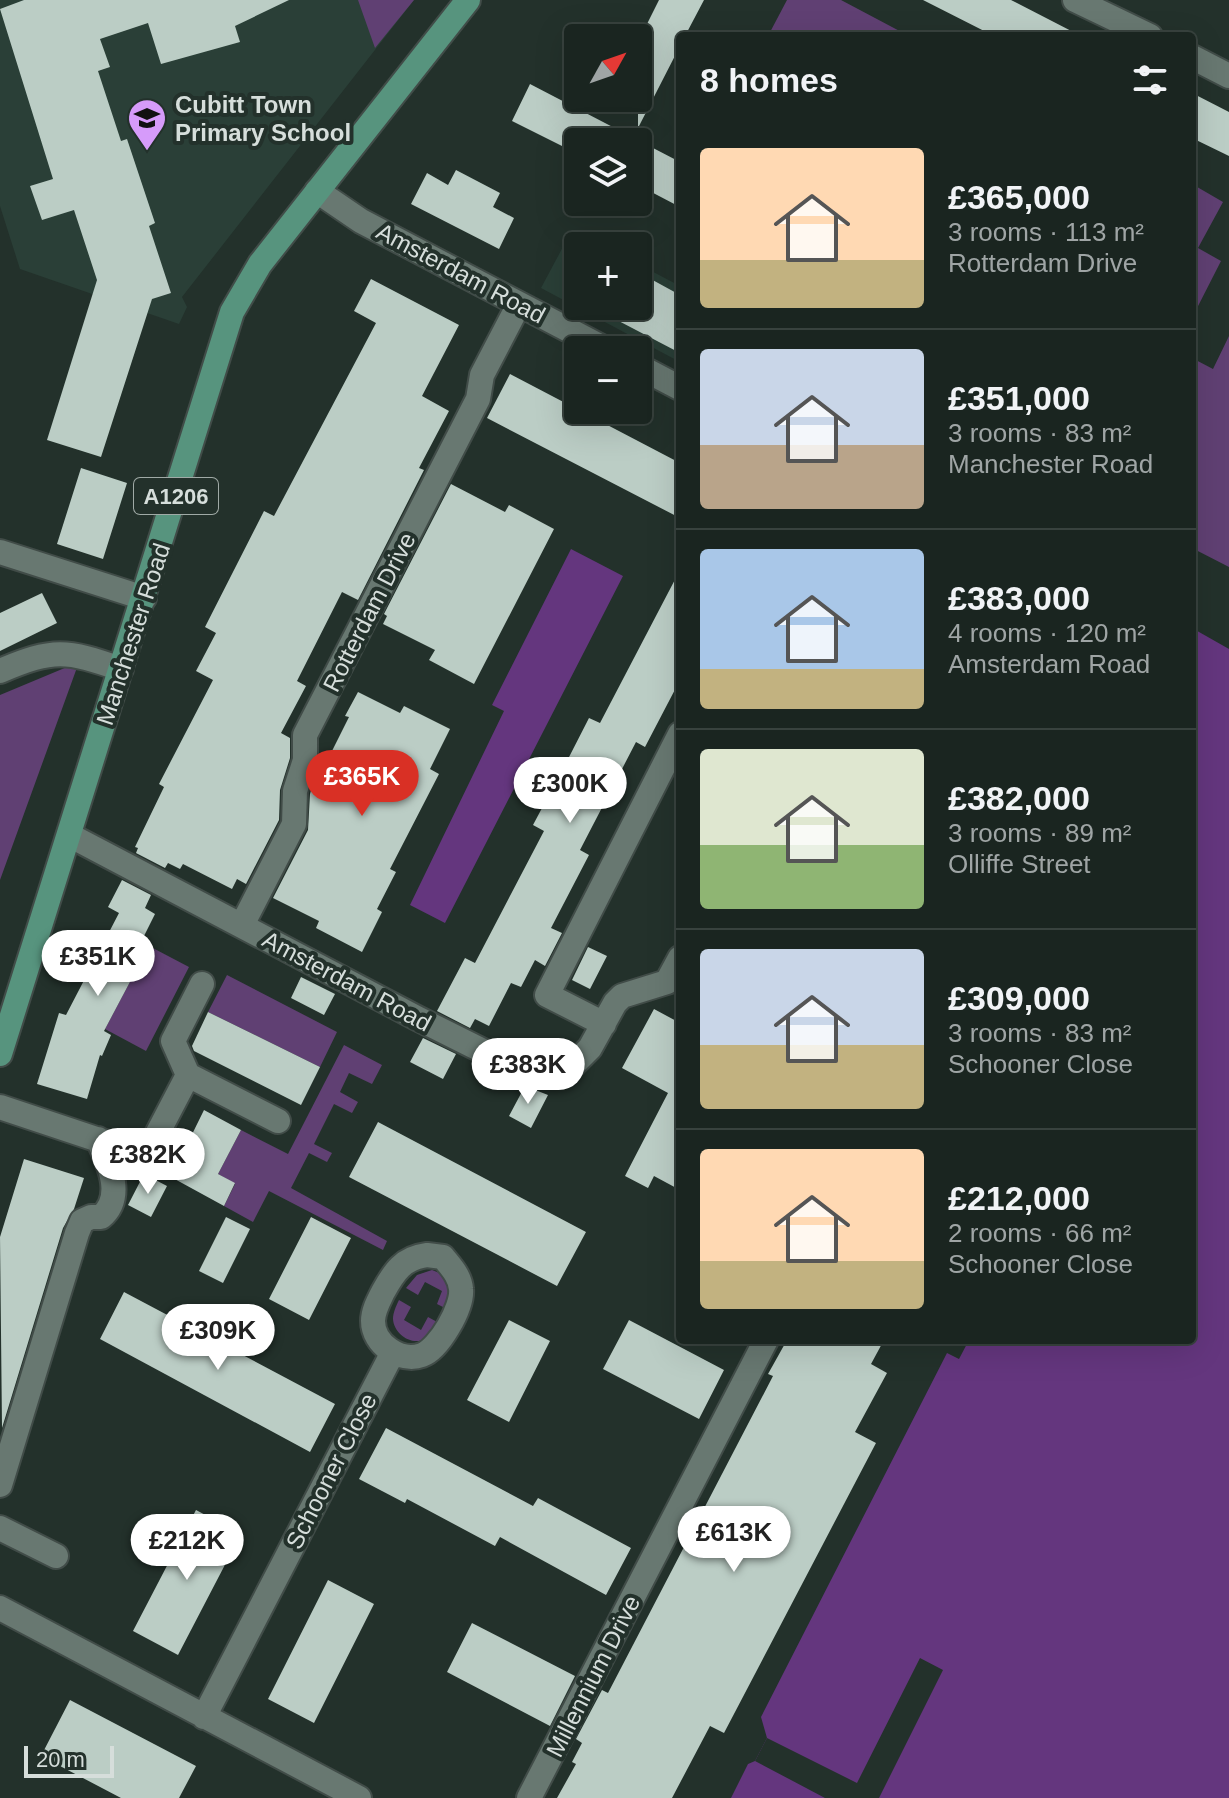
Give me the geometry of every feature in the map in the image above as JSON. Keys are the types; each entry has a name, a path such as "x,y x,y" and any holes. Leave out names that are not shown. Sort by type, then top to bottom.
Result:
{"main road":[{"name":"Manchester Road","path":"0,1054 232,312 260,264 468,0"}],"street":[{"path":"1075,0 1124,10 1146,32"},
{"path":"1196,59 1229,76"},
{"name":"Amsterdam Road","path":"317,191 361,221 580,336"},
{"name":"Rotterdam Drive","path":"242,925 294,824 295,791 305,760 305,735 478,399 482,375 519,304"},
{"path":"652,373 676,386"},
{"path":"0,552 144,598"},
{"path":"0,671 49,653 75,653 121,669"},
{"path":"604,1024 547,995 676,742"},
{"name":"Amsterdam Road","path":"69,835 417,1018 534,1074 556,1074 573,1065 590,1048 622,996 667,982 676,965"},
{"path":"202,984 173,1041 188,1075 278,1121"},
{"path":"0,1107 135,1152 146,1149 153,1142 188,1075"},
{"path":"0,1485 77,1233 82,1221 101,1217 110,1210 114,1198 109,1165 98,1139"},
{"name":"Millennium Drive","path":"529,1798 764,1344"},
{"name":"Schooner Close","path":"204,1717 393,1352"},
{"path":"0,1528 56,1556"},
{"path":"0,1608 359,1798"}],"shaded area":[{"name":"Cubitt Town Primary School","path":"0,0 414,0 182,297 187,307 179,324 20,269 0,206"},
{"path":"358,0 414,0 375,48"},
{"path":"787,0 841,0 901,32 770,32"},
{"path":"1196,186 1223,202 1198,248 1221,261 1196,310"},
{"path":"564,245 564,300 541,288"},
{"path":"652,271 676,284 676,360 652,347 652,336 631,336 601,320 652,320"},
{"path":"1229,336 1229,567 1196,550 1196,360 1213,369"},
{"path":"571,549 623,576 445,923 410,905 504,711 492,705"},
{"path":"1196,630 1229,649 1229,1798 731,1798 748,1764 755,1761 767,1738 761,1717 947,1353 959,1359 967,1344 1196,1344"},
{"path":"79,662 0,880 0,695"},
{"path":"149,946 189,967 146,1051 105,1029"},
{"path":"227,975 337,1032 320,1067 208,1012"},
{"path":"344,1045 382,1065 372,1084 349,1073 340,1092 358,1102 352,1113 334,1104 314,1144 332,1153 327,1162 309,1153 291,1188 387,1241 383,1250 269,1191 253,1222 224,1206 235,1184 218,1174 241,1130 288,1154"},
{"path":"432,1270 442,1274 452,1286 447,1309 437,1304 442,1291 425,1282 418,1295 406,1288 417,1275"},
{"path":"399,1300 411,1307 404,1320 421,1330 428,1317 439,1323 429,1337 410,1340 397,1330 393,1317"}],"pier":[{"path":"920,1658 943,1670 879,1798 825,1798 755,1761 767,1738 857,1783"}],"building":[{"path":"24,0 289,0 235,26 240,42 161,64 148,23 100,39 110,67 98,71 121,141 127,139 155,223 149,226 171,293 152,299 101,457 47,440 97,280 74,210 42,220 30,186 53,179 0,9"},
{"path":"659,0 704,0 687,32 676,32 676,54 652,101 652,24 647,24"},
{"path":"923,0 1011,0 1073,32 986,32"},
{"path":"530,84 564,102 564,112 584,112 615,128 564,128 564,147 512,121"},
{"path":"1196,95 1229,112 1229,156 1196,140"},
{"path":"638,112 646,112 638,128"},
{"path":"652,147 676,160 676,205 652,192"},
{"path":"456,170 500,193 493,207 514,218 499,249 411,204 427,173 448,185"},
{"path":"371,279 459,325 422,396 449,411 419,468 424,470 358,600 342,592 297,681 306,686 281,733 290,738 290,758 280,790 279,820 246,884 237,879 232,889 183,864 180,869 168,863 165,868 136,853 138,848 135,847 164,787 159,784 213,680 196,671 216,633 205,627 264,511 274,516 376,323 354,311"},
{"path":"652,280 676,293 676,351 617,320 652,320"},
{"path":"510,374 564,402 564,424 606,424 676,461 676,516 487,418"},
{"path":"81,468 127,483 103,559 57,544"},
{"path":"451,484 505,512 509,505 554,529 474,684 429,660 435,650 383,624 387,616 384,614"},
{"path":"676,578 676,688 645,747 636,742 580,850 589,855 551,928 562,933 545,966 535,960 521,987 511,983 489,1026 475,1019 470,1028 437,1011 465,958 475,963 544,831 533,825 589,718 600,723"},
{"path":"42,593 57,623 0,651 0,613"},
{"path":"358,692 400,713 404,706 450,729 430,769 439,774 390,869 396,872 377,909 382,912 362,952 316,928 319,921 273,898 308,830 310,794 320,755 328,759"},
{"path":"122,880 151,895 145,908 155,914 141,942 149,946 104,1031 111,1035 100,1055 87,1099 37,1084 59,1013 66,1015 119,913 108,907"},
{"path":"588,947 607,956 590,989 572,980"},
{"path":"301,977 335,994 324,1015 291,998"},
{"path":"654,1009 676,1021 676,1188 654,1176 648,1188 625,1176 668,1093 622,1068"},
{"path":"208,1012 320,1067 301,1105 194,1051 192,1046"},
{"path":"423,1038 456,1054 443,1079 410,1062"},
{"path":"525,1086 548,1095 531,1128 509,1116"},
{"path":"204,1110 241,1130 218,1174 235,1183 224,1206 171,1177"},
{"path":"378,1122 586,1232 557,1286 349,1177"},
{"path":"24,1159 84,1178 74,1209 63,1228 2,1428 0,1237"},
{"path":"144,1174 167,1186 151,1217 128,1205"},
{"path":"226,1217 250,1229 223,1283 199,1271"},
{"path":"311,1217 351,1238 309,1320 269,1299"},
{"path":"124,1292 335,1404 310,1452 100,1339"},
{"path":"509,1320 550,1341 509,1422 467,1400"},
{"path":"629,1320 724,1370 699,1419 603,1369"},
{"path":"785,1344 882,1344 871,1364 887,1373 855,1432 876,1443 724,1733 710,1726 672,1798 557,1798 576,1764 572,1762 582,1743 576,1739 602,1690 608,1693 773,1376 768,1374"},
{"path":"386,1428 533,1506 538,1498 631,1548 606,1595 500,1537 495,1546 407,1499 405,1503 359,1479"},
{"path":"196,1510 241,1534 178,1655 133,1631"},
{"path":"328,1580 374,1604 314,1723 268,1699"},
{"path":"472,1623 575,1676 550,1726 447,1672"},
{"path":"70,1700 196,1766 179,1798 121,1798 41,1756"}],"place":[{"name":"Cubitt Town Primary School","path":"147,152"}]}
